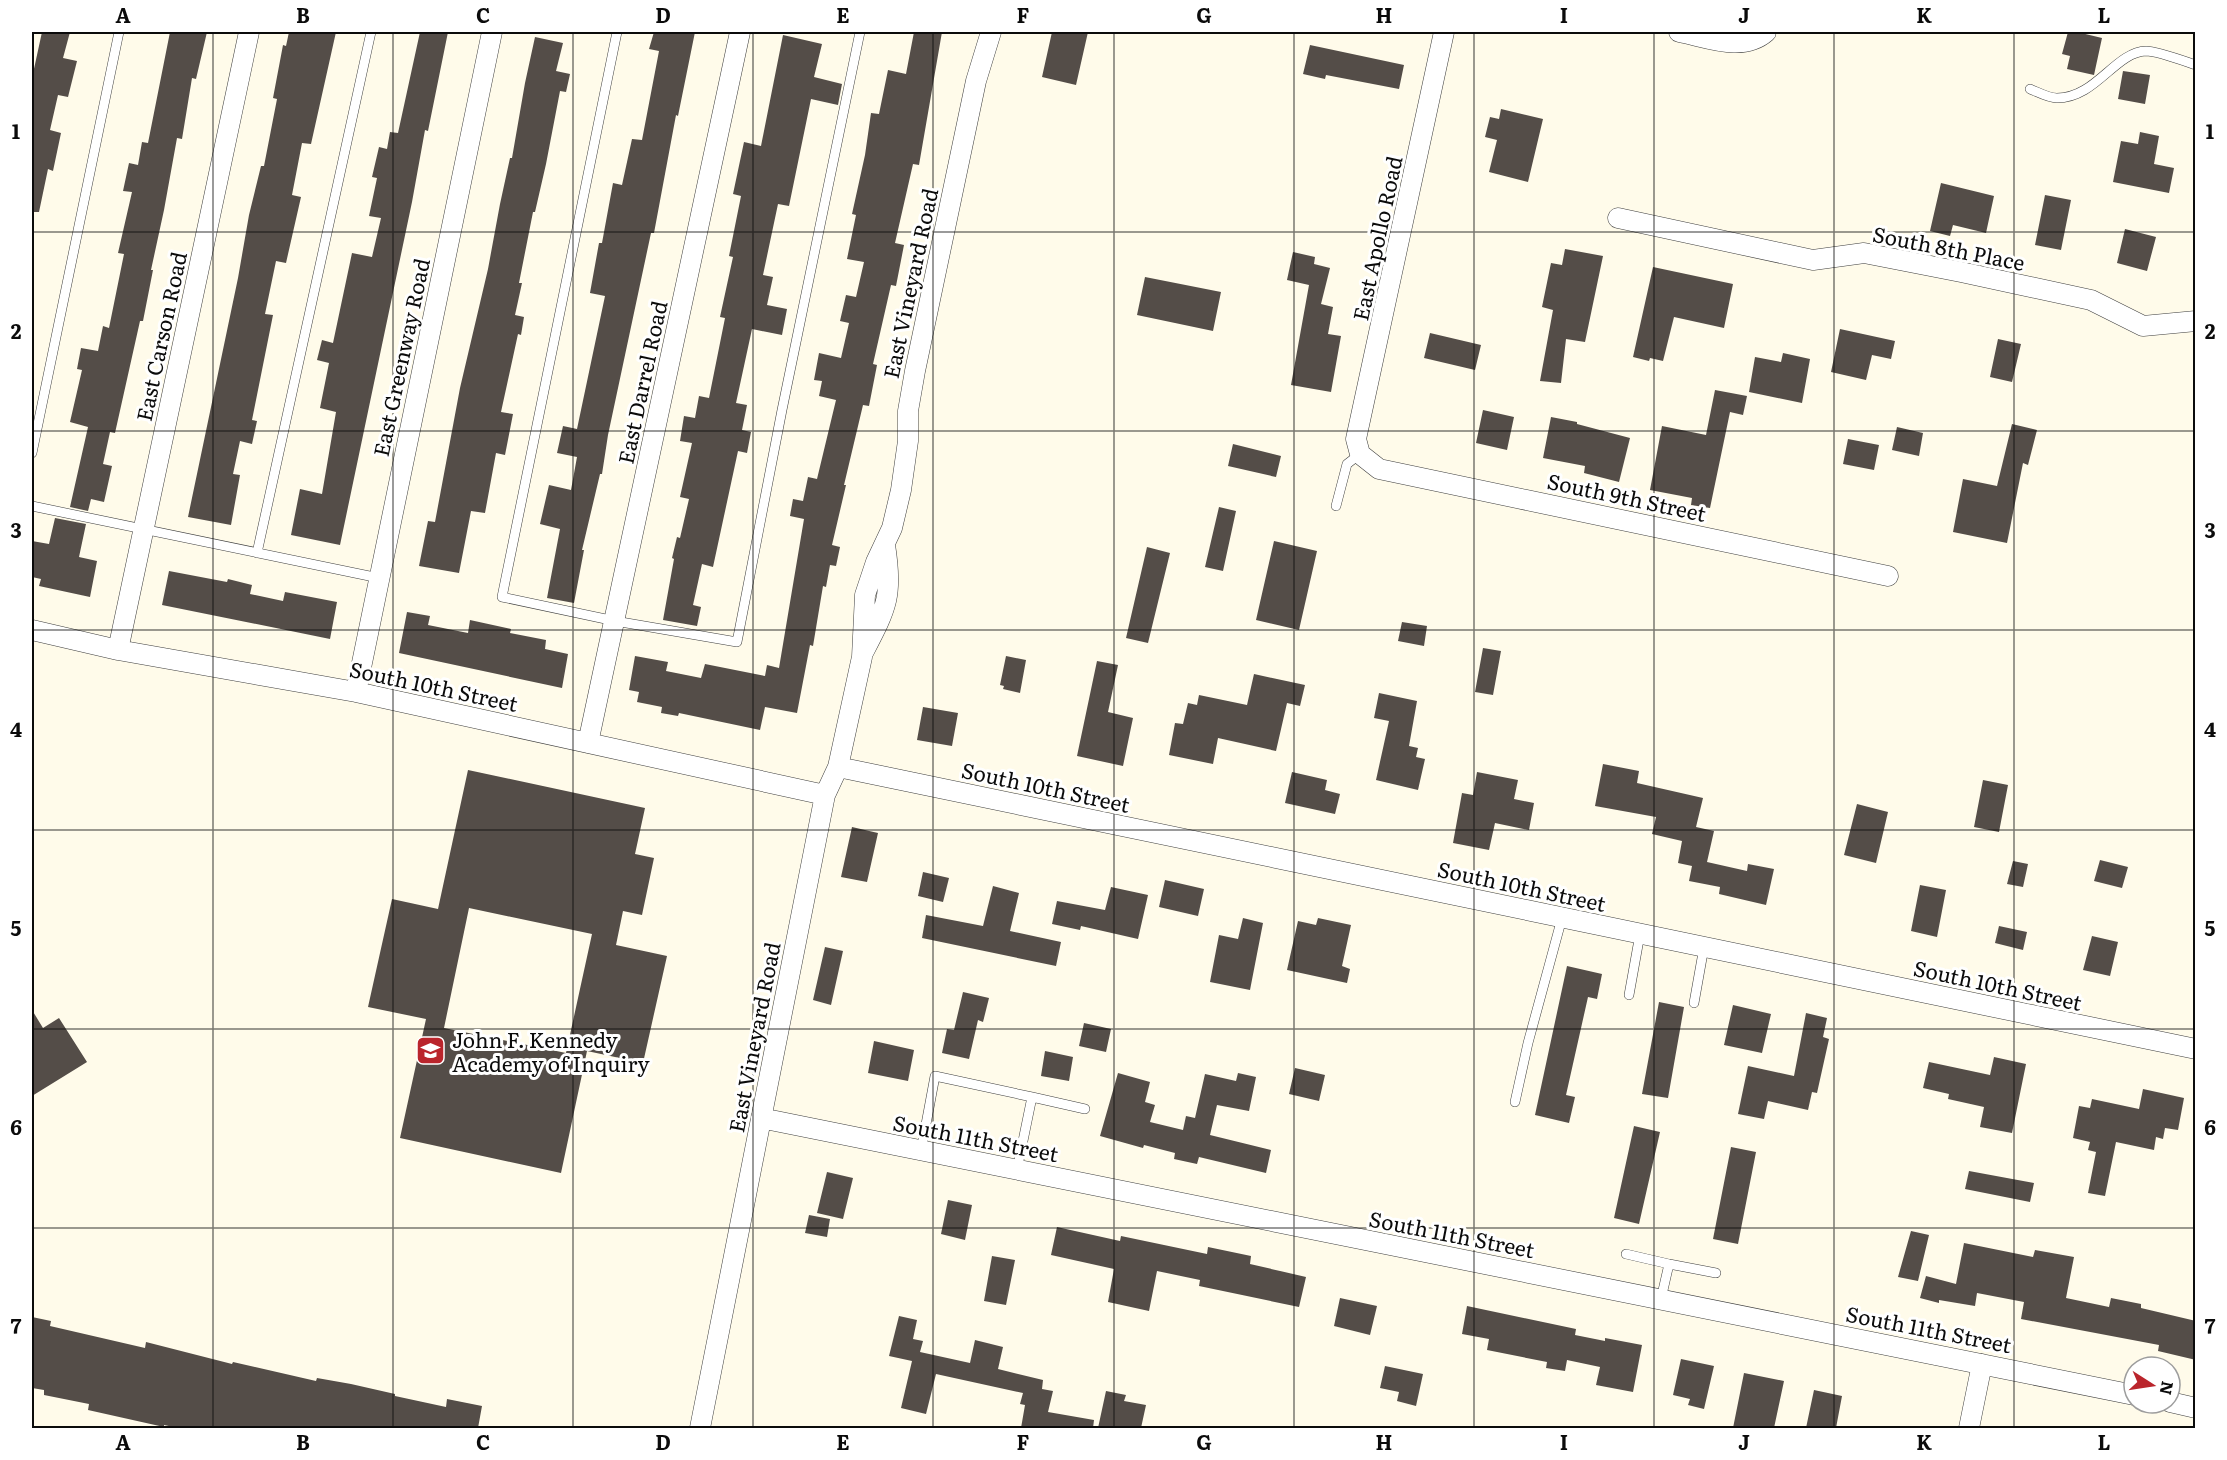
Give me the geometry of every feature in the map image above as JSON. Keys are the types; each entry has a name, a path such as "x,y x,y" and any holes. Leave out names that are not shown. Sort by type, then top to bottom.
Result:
{"street":[{"name":"East Carson Road","path":"118,650 249,32"},
{"name":"East Greenway Road","path":"356,692 492,32"},
{"name":"East Darrel Road","path":"588,743 740,32"},
{"name":"East Vineyard Road","path":"700,1428 825,795 838,767 861,657 865,595 876,562 892,528 901,490 908,441 908,411 915,371 976,81 991,32"},
{"name":"East Apollo Road","path":"1360,454 1356,439 1444,32"},
{"path":"1679,32 1732,43 1748,42 1759,38 1766,32"},
{"name":"South 8th Place","path":"1618,218 1813,260 1864,253 1961,272 2091,300 2143,326 2196,321"},
{"name":"South 9th Street","path":"1360,454 1379,469 1888,576"},
{"name":"South 10th Street","path":"32,630 118,650 356,692 825,795"},
{"name":"South 10th Street","path":"838,767 2196,1049"},
{"name":"South 11th Street","path":"761,1118 2122,1393"},
{"path":"1969,1428 1982,1364"}],"lane":[{"path":"32,453 119,32"},
{"path":"257,553 371,32"},
{"path":"616,32 502,597 615,621 738,642 782,410 860,32"},
{"path":"2030,89 2055,98 2078,95 2099,81 2127,57 2146,51 2196,65"},
{"path":"1336,506 1347,464 1360,454"},
{"path":"32,506 379,578"},
{"path":"1515,1102 1530,1032 1562,918"},
{"path":"1629,995 1640,934"},
{"path":"1694,1003 1704,947"},
{"path":"921,1151 935,1076 1085,1108"},
{"path":"1017,1170 1032,1097"},
{"path":"1626,1254 1716,1273"},
{"path":"1661,1299 1669,1264"}],"building":[{"path":"42,32 70,32 63,58 77,61 68,97 58,95 50,130 61,133 53,171 48,169 39,212 32,212 32,78"},
{"path":"170,32 207,32 196,79 192,78 182,139 177,138 143,321 140,321 115,433 110,432 103,464 112,466 104,502 91,499 88,511 70,507 88,427 70,422 82,370 77,369 81,348 98,351 103,326 109,328 124,254 118,253 132,192 123,191 129,163 138,165 142,142 148,143"},
{"path":"289,32 336,32 311,144 302,143 292,195 301,197 286,263 276,261 265,314 273,315 252,420 257,421 252,444 240,441 233,474 240,475 231,525 188,517 249,215 261,166 264,166 277,99 273,98 283,45 286,46"},
{"path":"420,32 448,32 428,131 425,130 340,545 291,535 300,489 322,494 336,412 320,408 329,363 317,360 322,340 333,343 352,253 372,257 381,218 369,216 377,178 372,177 379,147 387,149 390,132 398,133"},
{"path":"654,32 695,32 678,116 676,115 654,233 651,233 608,435 602,474 600,474 582,550 584,550 574,603 547,598 560,529 540,524 549,485 571,490 577,457 557,453 563,426 577,429 605,296 590,293 599,243 602,243 613,183 622,185 632,139 642,140 659,51 649,49"},
{"path":"914,32 942,32 919,165 913,164 895,243 904,245 896,286 891,285 873,364 877,365 869,406 863,405 844,485 846,485 832,545 840,547 836,566 830,565 826,587 823,586 813,646 810,645 797,713 765,707 760,730 679,713 678,716 661,713 662,707 637,702 639,692 629,690 635,656 668,662 666,671 701,678 705,664 765,676 767,665 779,668 804,519 790,516 793,499 803,501 808,477 817,479 836,400 819,396 822,381 814,380 819,353 841,358 849,323 840,321 846,295 856,297 864,262 847,259 856,215 852,214 865,155 871,113 879,114 888,70 906,74"},
{"path":"1052,32 1088,32 1076,85 1042,77"},
{"path":"2068,32 2102,38 2094,75 2067,69 2070,56 2062,54"},
{"path":"783,35 822,44 814,77 842,84 838,105 811,99 789,206 778,204 763,275 773,277 767,305 787,309 782,335 752,329 736,403 747,405 742,430 751,432 747,453 738,451 713,567 702,564 693,605 701,607 697,626 663,620 674,559 672,558 677,537 680,538 689,499 680,497 692,443 680,441 684,416 695,418 699,396 709,398 725,318 720,317 733,257 729,256 741,196 733,194 744,142 761,146"},
{"path":"535,37 563,43 556,71 570,74 566,92 560,91 519,283 522,283 515,315 524,317 521,335 518,334 501,412 513,414 505,455 496,453 485,513 471,511 459,573 419,566 428,521 435,522 460,388 488,269 510,158 512,158"},
{"path":"1310,45 1404,65 1399,89 1326,75 1325,79 1303,74"},
{"path":"2123,71 2150,75 2145,104 2118,99"},
{"path":"1501,109 1543,119 1528,182 1489,172 1497,140 1485,137 1490,117 1499,119"},
{"path":"2140,132 2159,136 2154,164 2174,168 2169,193 2113,182 2121,141 2138,144"},
{"path":"1941,183 1994,196 1986,233 1953,225 1950,236 1930,231"},
{"path":"2045,195 2071,200 2061,250 2035,245"},
{"path":"2125,229 2156,237 2147,271 2117,263"},
{"path":"1565,249 1603,256 1585,342 1566,339 1561,383 1540,381 1553,310 1542,307 1551,263 1562,265"},
{"path":"1293,252 1315,257 1314,264 1330,268 1321,304 1333,307 1328,334 1341,336 1331,392 1291,385 1309,285 1287,280"},
{"path":"1653,267 1733,284 1724,328 1674,317 1663,361 1650,358 1649,361 1633,357"},
{"path":"1145,277 1221,292 1213,331 1137,315"},
{"path":"1840,329 1895,341 1891,359 1872,355 1866,380 1831,372"},
{"path":"1430,333 1481,345 1475,370 1424,358"},
{"path":"1998,339 2021,344 2012,382 1990,377"},
{"path":"1783,353 1810,359 1802,403 1749,392 1755,357 1781,362"},
{"path":"1715,390 1747,396 1743,415 1730,412 1710,508 1691,505 1692,498 1650,490 1662,426 1706,435"},
{"path":"1483,410 1514,417 1507,450 1476,443"},
{"path":"1551,417 1577,422 1577,424 1630,438 1619,482 1584,473 1585,466 1543,458"},
{"path":"2012,424 2037,430 2028,465 2023,463 2007,543 1953,532 1963,479 1997,486"},
{"path":"1897,427 1923,433 1919,456 1892,450"},
{"path":"1848,439 1879,445 1874,470 1843,464"},
{"path":"1233,444 1281,456 1276,477 1228,466"},
{"path":"1219,507 1236,511 1223,571 1205,567"},
{"path":"55,518 86,524 79,557 97,561 90,597 39,586 41,579 32,577 32,541 49,544"},
{"path":"1274,541 1317,551 1299,630 1256,620"},
{"path":"1147,547 1170,553 1148,643 1126,638"},
{"path":"169,571 227,582 228,579 252,585 250,594 283,601 285,592 337,602 330,639 162,605"},
{"path":"407,612 430,616 428,625 468,633 470,620 511,629 510,633 546,640 545,649 568,654 562,688 399,653"},
{"path":"1402,622 1427,626 1424,646 1398,641"},
{"path":"1483,648 1501,651 1493,695 1475,692"},
{"path":"1006,656 1026,660 1020,693 1003,689 1004,686 1000,685"},
{"path":"1097,661 1118,665 1108,712 1133,718 1123,766 1077,756"},
{"path":"1254,674 1305,685 1300,706 1287,703 1276,751 1218,738 1213,764 1169,755 1175,723 1183,724 1188,703 1197,705 1199,695 1247,705"},
{"path":"1379,693 1417,701 1409,746 1418,748 1416,757 1425,759 1418,790 1376,780 1389,721 1374,718"},
{"path":"923,707 958,713 952,746 917,740"},
{"path":"1603,764 1639,771 1637,783 1703,798 1696,827 1714,831 1707,862 1747,871 1748,864 1774,869 1766,905 1719,894 1720,887 1689,881 1692,866 1678,863 1682,841 1652,834 1656,817 1595,806"},
{"path":"468,770 645,808 635,854 654,858 642,915 623,911 616,945 667,956 643,1063 587,1051 561,1173 400,1138 426,1019 368,1007 392,899 438,909","holes":["469,908 592,934 566,1053 444,1028"]},
{"path":"1292,772 1327,780 1325,790 1340,794 1335,814 1285,803"},
{"path":"1477,772 1518,780 1514,799 1534,803 1529,830 1495,823 1489,850 1453,843 1462,793 1473,795"},
{"path":"1983,780 2008,785 1999,832 1974,827"},
{"path":"1857,804 1888,812 1876,863 1844,855"},
{"path":"852,827 878,833 867,882 841,877"},
{"path":"2100,860 2128,867 2122,888 2094,881"},
{"path":"2013,861 2028,864 2023,887 2007,884"},
{"path":"923,872 949,878 943,902 918,896"},
{"path":"1165,880 1204,889 1198,916 1159,907"},
{"path":"1920,885 1946,890 1937,937 1911,931"},
{"path":"993,886 1019,893 1010,931 1061,942 1056,966 922,938 926,915 983,926"},
{"path":"1111,887 1148,895 1138,939 1081,926 1080,930 1052,924 1057,901 1105,910"},
{"path":"1243,918 1263,923 1250,990 1210,982 1219,935 1238,939"},
{"path":"1318,918 1351,925 1342,966 1350,969 1347,983 1287,970 1298,921 1316,925"},
{"path":"1999,926 2027,932 2023,950 1995,943"},
{"path":"2092,936 2118,942 2110,976 2083,970"},
{"path":"825,947 843,951 831,1005 813,1000"},
{"path":"1567,966 1602,974 1597,999 1588,997 1566,1095 1575,1097 1569,1123 1535,1115"},
{"path":"963,992 989,998 983,1022 978,1020 969,1059 942,1053 947,1029 954,1030"},
{"path":"1659,1002 1684,1007 1668,1098 1642,1094"},
{"path":"1733,1005 1771,1014 1762,1053 1724,1045"},
{"path":"32,1010 43,1028 59,1018 87,1062 32,1096"},
{"path":"1806,1013 1827,1018 1823,1037 1829,1039 1817,1093 1812,1092 1808,1110 1768,1101 1764,1119 1738,1114 1748,1066 1794,1076"},
{"path":"1084,1023 1111,1029 1106,1052 1079,1046"},
{"path":"874,1041 914,1050 908,1081 868,1073"},
{"path":"1045,1051 1073,1057 1069,1081 1041,1076"},
{"path":"1994,1057 2026,1064 2012,1133 1980,1127 1984,1107 1948,1099 1949,1094 1923,1088 1929,1062 1990,1075"},
{"path":"1295,1068 1325,1075 1319,1101 1289,1094"},
{"path":"1118,1073 1150,1082 1145,1102 1155,1105 1150,1122 1183,1130 1186,1116 1195,1118 1205,1074 1236,1081 1238,1073 1256,1077 1249,1111 1217,1105 1210,1135 1271,1150 1266,1173 1199,1157 1197,1164 1174,1159 1175,1153 1144,1145 1143,1148 1100,1136"},
{"path":"2143,1089 2184,1098 2178,1130 2165,1128 2163,1139 2156,1137 2154,1150 2116,1142 2105,1196 2088,1193 2096,1152 2088,1150 2090,1142 2073,1138 2079,1106 2090,1108 2092,1099 2139,1109"},
{"path":"1634,1126 1660,1132 1639,1224 1614,1218"},
{"path":"1731,1147 1756,1152 1738,1244 1713,1239"},
{"path":"1969,1171 2034,1183 2030,1202 1965,1189"},
{"path":"827,1172 853,1178 843,1219 817,1213"},
{"path":"948,1200 972,1205 965,1240 941,1234"},
{"path":"809,1215 830,1219 827,1237 805,1233"},
{"path":"1057,1227 1120,1241 1121,1236 1207,1254 1208,1247 1251,1256 1250,1264 1306,1277 1299,1307 1199,1286 1200,1280 1157,1271 1149,1311 1108,1302 1114,1269 1051,1255"},
{"path":"1911,1231 1929,1235 1918,1281 1898,1277"},
{"path":"1964,1243 2033,1257 2035,1250 2074,1257 2066,1298 2109,1307 2111,1298 2141,1304 2141,1308 2196,1321 2196,1360 2158,1351 2159,1345 2021,1319 2024,1302 1977,1293 1975,1306 1939,1300 1939,1303 1920,1298 1926,1276 1956,1284"},
{"path":"992,1256 1015,1260 1006,1305 984,1301"},
{"path":"1340,1298 1377,1306 1370,1335 1334,1326"},
{"path":"1467,1306 1576,1329 1575,1335 1642,1345 1633,1392 1596,1385 1600,1367 1567,1360 1565,1371 1546,1368 1547,1362 1487,1350 1489,1339 1462,1334"},
{"path":"899,1316 917,1320 913,1339 923,1341 920,1352 970,1363 975,1340 1003,1347 998,1369 1043,1380 1042,1389 1053,1391 1048,1412 1094,1420 1093,1428 1021,1428 1025,1405 1020,1404 1023,1393 936,1374 926,1414 901,1408 912,1361 889,1356"},
{"path":"32,1317 51,1321 50,1326 145,1348 146,1342 232,1364 233,1362 316,1381 317,1378 351,1384 446,1407 447,1399 482,1406 478,1428 178,1428 88,1410 89,1404 44,1395 44,1390 32,1388"},
{"path":"1681,1359 1714,1366 1704,1409 1688,1405 1690,1399 1673,1395"},
{"path":"1385,1366 1423,1374 1416,1406 1397,1401 1399,1392 1380,1388"},
{"path":"1744,1373 1784,1381 1774,1428 1733,1428"},
{"path":"1814,1390 1842,1396 1836,1428 1806,1428"},
{"path":"1106,1391 1126,1395 1124,1401 1146,1405 1141,1428 1098,1428"}],"place":[{"name":"John F. Kennedy Academy of Inquiry","path":"431,1050"}]}
